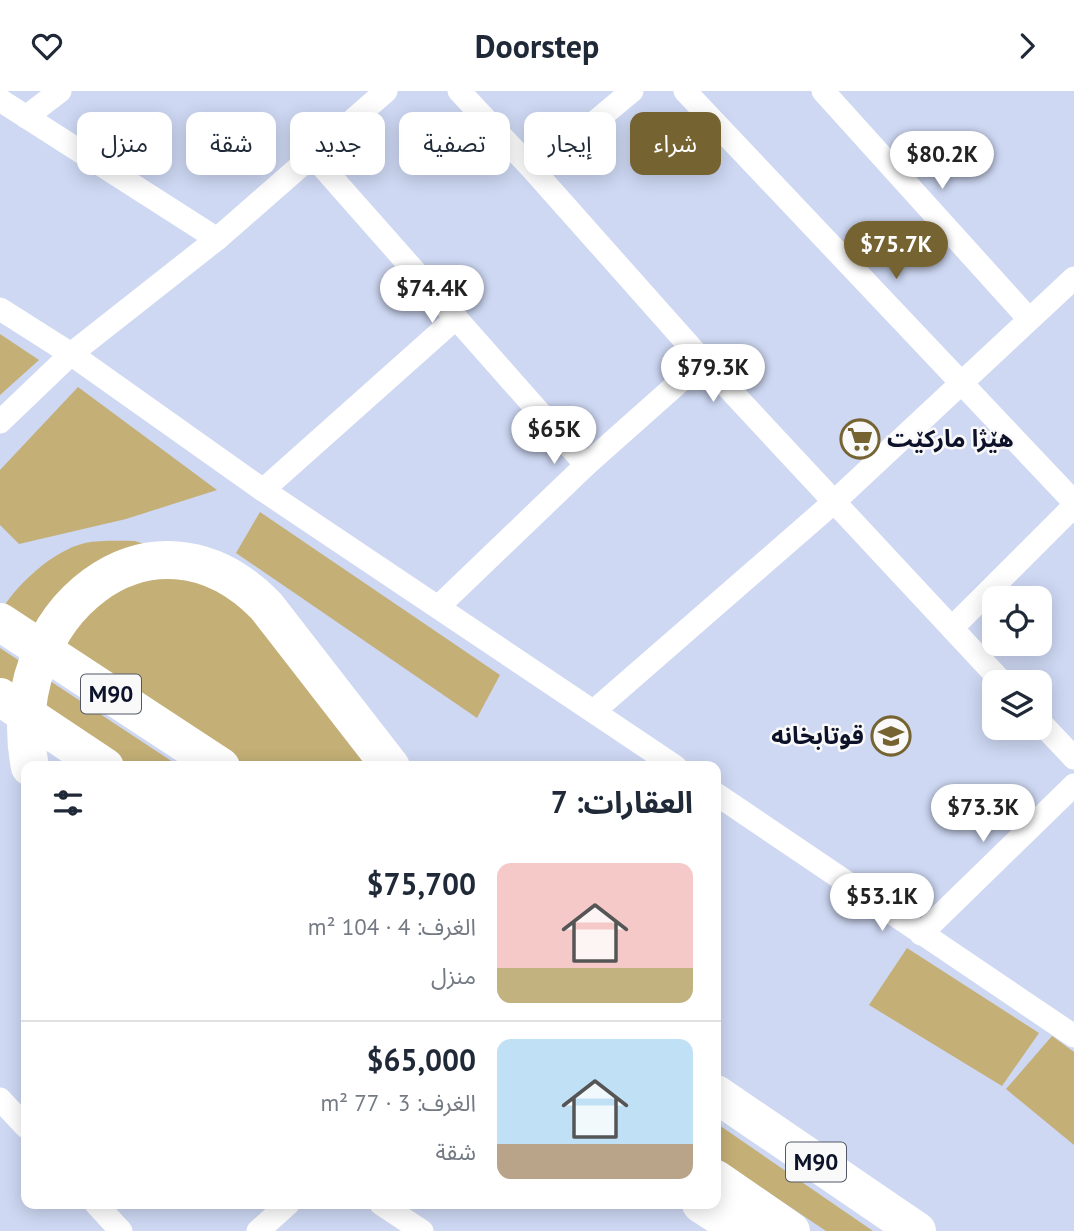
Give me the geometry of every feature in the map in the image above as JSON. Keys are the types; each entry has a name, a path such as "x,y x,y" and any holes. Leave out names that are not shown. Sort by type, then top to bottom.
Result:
{"highway":[{"path":"28,761 16,729 14,710 17,674 37,628 48,613 75,588 93,577 132,563 159,560 185,561 221,571 237,580 266,606 386,761"},
{"name":"M90","path":"0,622 212,761"},
{"name":"M90","path":"0,697 96,761"},
{"path":"721,1069 824,1153 881,1207"},
{"name":"M90","path":"721,1097 917,1231"},
{"path":"721,1182 791,1231"},
{"path":"709,1209 743,1231"}],"street":[{"path":"26,117 60,91"},
{"path":"362,112 386,91"},
{"path":"459,91 524,160"},
{"path":"607,112 632,91"},
{"path":"685,91 1074,504 952,628"},
{"path":"823,91 1029,319"},
{"path":"0,100 217,239"},
{"path":"0,422 71,353 217,239 290,174"},
{"path":"330,175 586,465"},
{"path":"538,175 703,361 991,670"},
{"path":"594,711 834,502 1074,278"},
{"path":"0,309 71,353 263,489 667,761"},
{"path":"263,489 456,318"},
{"path":"439,607 586,465 703,361"},
{"path":"1052,735 1074,758"},
{"path":"922,934 1074,785"},
{"path":"721,797 922,934 1071,1029"},
{"path":"0,1099 21,1122"},
{"path":"101,1209 121,1231"},
{"path":"258,1231 282,1209"},
{"path":"389,1209 422,1231"}],"shaded area":[{"path":"0,334 39,360 0,395"},
{"path":"78,387 217,490 126,519 19,544 0,525 0,470"},
{"path":"260,512 500,675 477,718 236,553"},
{"path":"104,541 135,541 190,560 272,625 389,761 214,761 0,613 25,580 48,561 73,547"},
{"path":"0,648 171,761 112,761 0,687"},
{"path":"907,948 1039,1033 1002,1086 869,1005"},
{"path":"1052,1036 1074,1052 1074,1145 1006,1089"},
{"path":"721,1126 873,1231 826,1231 721,1160"}],"place":[{"name":"هێژا ماركێت","path":"860,439"},
{"name":"قوتابخانه","path":"891,736"}]}
